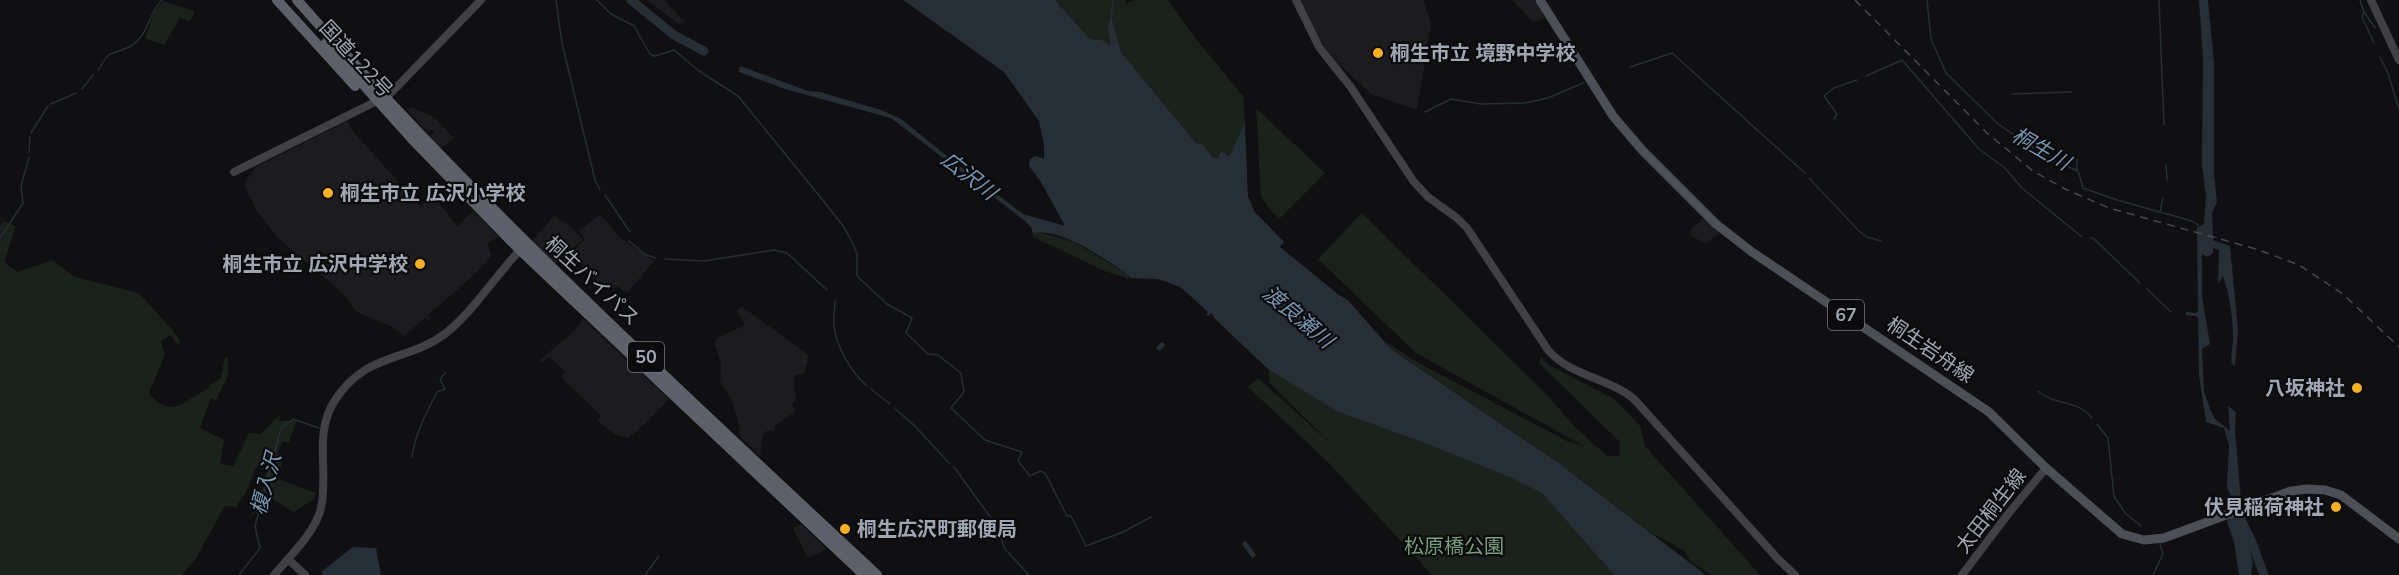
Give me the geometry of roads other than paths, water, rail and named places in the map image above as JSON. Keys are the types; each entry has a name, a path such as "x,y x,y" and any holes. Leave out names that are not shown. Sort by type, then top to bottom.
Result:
{"highway":[{"name":"国道122号","path":"278,0 381,100 400,113"},
{"name":"50","path":"288,0 381,100"},
{"name":"50","path":"297,0 381,100"},
{"name":"国道122号","path":"305,0 381,100 398,130 412,139"},
{"name":"桐生バイパス","path":"400,113 523,247"},
{"name":"桐生バイパス","path":"412,139 863,572 877,575"}],"main road":[{"name":"桐生岩舟線","path":"1540,0 1613,116 1641,150 1701,210 1752,252 1989,412 2046,468 2122,534 2144,540 2154,540 2282,494 2307,489 2336,493 2347,498 2399,539"}],"street":[{"path":"234,172 381,100 481,0"},
{"path":"1296,0 1319,46 1350,86 1414,182 1428,197 1467,228 1541,342 1553,356 1570,367 1619,389 1635,399 1795,575"},
{"path":"2371,0 2399,60"},
{"path":"274,575 302,542 320,509 323,488 322,437 329,412 340,393 352,378 368,367 432,341 448,332 523,247"},
{"name":"太田桐生線","path":"1962,575 2046,468"},
{"path":"288,559 305,575"}],"water":[{"name":"渡良瀬川","path":"903,0 1055,0 1090,39 1102,40 1111,46 1108,31 1111,16 1121,52 1195,142 1203,145 1213,158 1218,158 1221,151 1228,156 1231,153 1245,122 1248,196 1255,212 1284,242 1280,247 1348,300 1390,348 1556,461 1706,575 1614,575 1542,493 1427,444 1336,411 1269,370 1214,318 1212,313 1208,316 1207,312 1183,290 1157,280 1133,280 1126,273 1082,246 1057,235 1033,233 1025,221 891,118 785,89 739,72 740,66 808,91 820,92 881,110 901,119 1023,214 1065,226 1041,182 1029,166 1030,159 1035,156 1044,159 1044,144 1039,121 1004,72"},
{"path":"2199,0 2208,0 2214,63 2214,173 2217,202 2212,213 2213,240 2230,246 2238,330 2235,366 2231,361 2233,332 2229,299 2223,276 2218,284 2219,250 2213,248 2213,253 2208,257 2202,254 2202,297 2210,344 2202,349 2204,391 2215,419 2230,431 2228,406 2236,412 2235,429 2241,502 2247,517 2243,521 2253,563 2251,575 2239,575 2234,542 2227,522 2233,501 2227,487 2229,446 2224,428 2206,422 2199,376 2198,318 2186,315 2186,312 2196,313 2198,311 2197,229 2204,224 2206,196 2202,165 2203,57"},
{"path":"353,547 376,548 381,575 323,575 321,572"}],"waterway":[{"path":"98,70 109,55 128,48 138,40 162,0"},
{"path":"556,0 562,43 595,180 600,190"},
{"path":"597,0 611,14 634,26 650,54 655,56 674,50 699,71 738,96 844,227 857,254 857,275 860,279 887,304 912,318 906,333 928,354 938,355 961,373 964,392 951,408 985,440 1022,452 1018,461 1030,476 1040,471 1045,473 1067,516 1071,516 1086,546 1123,532 1151,517"},
{"name":"広沢川","path":"631,0 674,35 704,51"},
{"path":"1111,17 1113,0"},
{"name":"桐生川","path":"1927,0 1931,39 1946,73 1998,124 2050,159 2078,171 2083,188 2192,221 2198,225 2199,230"},
{"path":"2159,0 2164,125"},
{"path":"2360,0 2364,12 2375,28"},
{"path":"2364,12 2362,17 2374,43"},
{"path":"1630,67 1672,53 1805,173"},
{"path":"2380,57 2388,73 2399,109"},
{"path":"1866,76 1902,60 1979,149 2005,168 2022,188 2082,237"},
{"path":"82,89 93,75"},
{"path":"1834,119 1837,114 1824,96 1834,88 1857,80"},
{"path":"1425,112 1451,99 1481,104 1525,103 1548,98 1583,83"},
{"path":"2012,94 2072,92"},
{"path":"51,104 76,93"},
{"path":"31,133 48,106"},
{"path":"29,152 30,137"},
{"path":"0,238 23,203 21,186 29,157"},
{"path":"2077,159 2077,170"},
{"path":"2166,165 2167,180"},
{"path":"1809,178 1859,231 1867,237 1881,241"},
{"name":"広沢川","path":"605,195 630,232"},
{"path":"2160,212 2163,198"},
{"path":"2091,238 2140,283"},
{"name":"広沢川","path":"629,241 646,255 656,258"},
{"name":"広沢川","path":"665,259 704,261 774,250 787,253 827,290"},
{"path":"2147,289 2171,312"},
{"name":"広沢川","path":"835,301 835,334 850,366 866,385"},
{"path":"1159,348 1162,345"},
{"path":"412,457 418,432 429,408 437,392 445,389 440,379 445,373"},
{"name":"広沢川","path":"871,389 890,404"},
{"path":"2038,391 2051,399 2080,408 2092,418"},
{"name":"広沢川","path":"895,409 914,425 950,464"},
{"name":"榎入沢","path":"239,575 260,548 255,526 281,428 293,419 319,428"},
{"path":"2097,424 2108,438 2114,496 2125,513 2141,526"},
{"name":"広沢川","path":"954,467 994,522"},
{"name":"桐生川","path":"2238,514 2264,575"},
{"name":"広沢川","path":"996,526 1005,549 1029,575"},
{"path":"1245,544 1253,555"},
{"path":"2153,575 2163,554 2160,544"},
{"path":"645,575 659,556"}],"railway":[{"path":"1855,0 1987,133 2033,171 2065,189 2109,208 2256,249 2299,265 2343,294 2399,347"}],"place":[{"name":"桐生市立 境野中学校","path":"1378,53"},
{"name":"桐生市立 広沢小学校","path":"328,193"},
{"name":"桐生市立 広沢中学校","path":"420,264"},
{"name":"八坂神社","path":"2357,388"},
{"name":"伏見稲荷神社","path":"2336,507"},
{"name":"桐生広沢町郵便局","path":"845,529"}],"park label":[{"name":"松原橋公園","path":"1454,546"}]}
